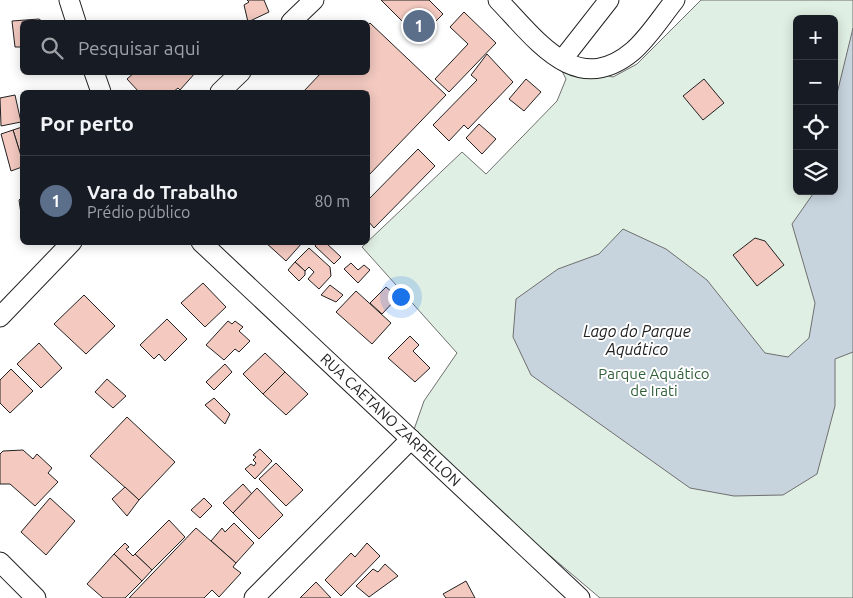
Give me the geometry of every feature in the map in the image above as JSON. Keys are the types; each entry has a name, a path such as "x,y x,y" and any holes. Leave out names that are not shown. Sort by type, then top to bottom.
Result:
{"street":[{"path":"69,0 75,20"},
{"path":"293,20 314,0"},
{"path":"498,0 548,50 562,60 590,71 608,66 634,50 675,0"},
{"path":"562,60 610,0"},
{"path":"95,75 100,90"},
{"path":"222,90 237,75"},
{"path":"0,317 69,245"},
{"name":"RUA CAETANO ZARPELLON","path":"204,245 580,598"},
{"path":"254,598 411,439"},
{"path":"0,562 36,598"}],"green space":[{"name":"Parque Aquático de Irati","path":"701,0 853,0 853,598 600,598 411,438 424,401 457,353 362,247 370,245 370,239 462,152 486,174 557,101 566,79 553,53 577,68 613,77 637,64"}],"water":[{"name":"Lago do Parque Aquático","path":"853,28 853,352 835,359 835,406 817,474 783,495 734,496 690,488 531,375 513,337 516,299 558,269 599,254 623,229 666,249 707,280 765,353 788,357 809,338 815,303 792,224 812,195 838,195 838,90"}],"building":[{"path":"247,0 264,0 269,12 252,20 248,20 244,5 249,2"},
{"path":"381,0 429,0 443,14 419,38"},
{"path":"464,12 496,43 449,92 435,79 468,44 450,27"},
{"path":"20,20 20,47 15,47 12,21"},
{"path":"370,23 446,95 370,174 370,90 305,90 319,75 370,75"},
{"path":"487,54 513,82 468,129 464,125 449,141 433,125 477,80 471,75"},
{"path":"132,75 193,75 180,90 178,88 176,90 137,90 127,79"},
{"path":"526,79 541,92 524,111 509,99"},
{"path":"704,79 724,103 703,120 683,96"},
{"path":"15,95 20,122 1,126 0,98"},
{"path":"479,124 496,139 482,154 466,138"},
{"path":"20,128 20,153 13,130"},
{"path":"13,130 20,153 20,168 11,171 1,134"},
{"path":"418,149 435,166 374,228 370,223 370,198"},
{"path":"755,238 765,241 784,265 757,286 733,255"},
{"path":"268,245 300,245 286,261"},
{"path":"328,245 341,257 334,264 315,246"},
{"path":"309,248 330,267 331,276 319,289 308,279 314,272 309,267 305,271 295,262"},
{"path":"295,262 305,271 305,275 299,281 288,270"},
{"path":"351,263 358,270 364,265 370,270 358,283 344,269"},
{"path":"203,283 226,307 205,327 181,303"},
{"path":"330,285 343,295 336,302 321,295"},
{"path":"386,287 398,297 382,314 370,303"},
{"path":"356,291 391,323 372,344 336,312"},
{"path":"84,295 115,326 86,354 54,324"},
{"path":"167,319 187,339 165,361 159,354 154,359 140,345"},
{"path":"228,321 232,324 235,321 243,327 239,331 250,341 239,352 235,349 224,360 206,345"},
{"path":"410,336 419,345 413,351 430,368 415,382 388,358"},
{"path":"39,343 62,368 41,388 17,364"},
{"path":"265,353 285,372 263,394 243,374"},
{"path":"225,364 232,372 214,390 206,382"},
{"path":"11,369 33,391 10,413 0,403 0,380"},
{"path":"285,372 308,394 286,415 263,394"},
{"path":"107,379 126,396 113,408 95,392"},
{"path":"214,398 230,414 225,424 205,405"},
{"path":"127,417 175,462 139,500 90,456"},
{"path":"260,449 272,461 255,479 245,469 251,464 254,466 256,463 253,460 256,457 253,455"},
{"path":"23,450 33,459 37,454 52,468 48,473 58,482 35,506 10,484 0,484 0,454 3,451"},
{"path":"276,463 303,490 286,506 259,479"},
{"path":"243,484 252,494 233,513 223,503"},
{"path":"125,487 139,500 127,516 112,499"},
{"path":"257,488 283,515 259,539 233,513"},
{"path":"50,498 75,521 46,555 21,532"},
{"path":"204,498 212,506 200,518 191,510"},
{"path":"169,520 185,537 152,570 135,554"},
{"path":"234,523 254,543 236,563 211,541 222,528 225,532"},
{"path":"196,528 236,563 233,567 241,573 219,597 212,590 204,598 129,598"},
{"path":"125,543 129,547 126,549 133,556 135,554 152,570 142,581 114,554"},
{"path":"367,543 380,556 341,596 325,580 351,553 355,557"},
{"path":"114,554 142,581 125,598 103,598 87,584"},
{"path":"385,564 398,576 369,597 356,586 373,569 378,572"},
{"path":"466,581 475,598 446,598 443,594"},
{"path":"316,582 331,598 300,598"}],"place":[{"name":"Vara do Trabalho","path":"419,26"}]}
